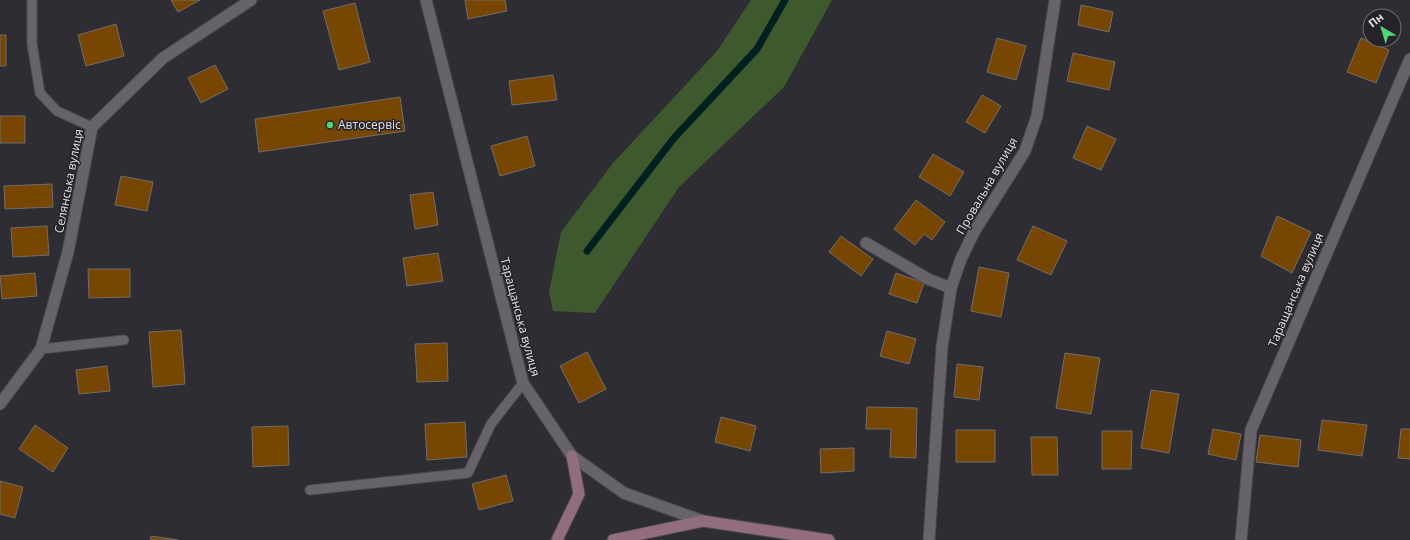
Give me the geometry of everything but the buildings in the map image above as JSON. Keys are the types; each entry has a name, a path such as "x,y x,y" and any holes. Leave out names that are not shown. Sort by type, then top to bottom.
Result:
{"main road":[{"path":"557,540 579,494 572,456"},
{"path":"613,540 703,521"},
{"name":"Таращанська вулиця","path":"703,521 829,540"}],"street":[{"name":"Селянська вулиця","path":"0,404 41,349 68,252 92,127 163,58 251,0"},
{"name":"Таращанська вулиця","path":"426,0 522,383 572,456 624,493 703,521"},
{"name":"Провальна вулиця","path":"929,540 942,347 951,288 961,259 974,232 1025,151 1037,116 1055,0"},
{"name":"Таращанська вулиця","path":"1241,540 1251,430 1410,59"},
{"path":"866,243 928,279 951,288"}],"lane":[{"path":"32,0 32,44 40,93 57,111 92,127"},
{"path":"41,349 124,340"},
{"path":"310,490 468,473 491,424 522,383"}],"green space":[{"path":"751,0 832,0 784,87 679,187 595,313 553,311 549,292 561,232 613,163 717,51"}],"waterway":[{"path":"587,251 674,138 757,49 785,0"}],"place":[{"name":"Автосервіс","path":"330,125"}]}
